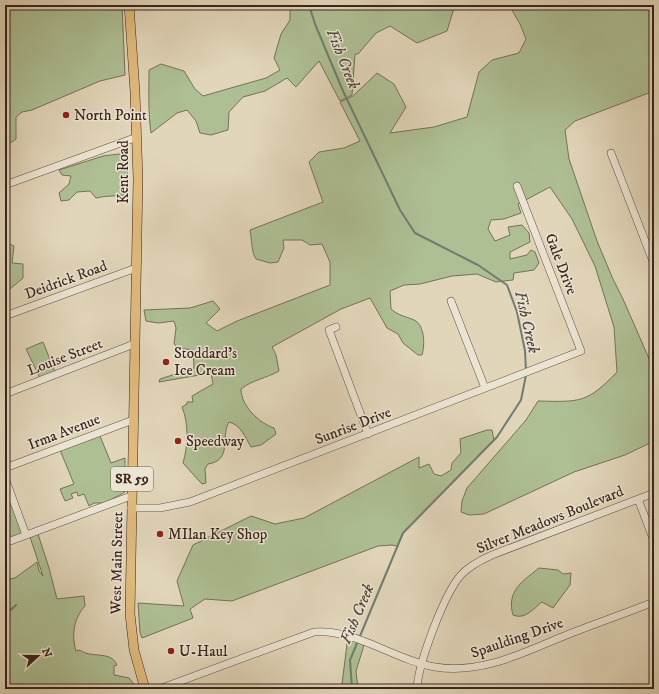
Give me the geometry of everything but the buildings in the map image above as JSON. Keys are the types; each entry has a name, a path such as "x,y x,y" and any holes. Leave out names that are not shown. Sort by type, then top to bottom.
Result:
{"main road":[{"name":"Kent Road","path":"129,5 137,137 136,268"},
{"name":"West Main Street","path":"136,268 131,508 131,626 134,650 145,689"}],"street":[{"path":"5,185 137,137"},
{"path":"611,153 654,264"},
{"name":"Gale Drive","path":"517,186 581,351"},
{"name":"Deidrick Road","path":"5,316 136,268"},
{"path":"451,301 485,388"},
{"path":"336,327 329,330 368,434"},
{"name":"Louise Street","path":"5,394 134,344"},
{"name":"Sunrise Drive","path":"131,508 165,508 190,502 581,351"},
{"name":"Irma Avenue","path":"5,468 133,420"},
{"path":"5,478 26,535"},
{"name":"Silver Meadows Boulevard","path":"418,689 422,664 449,594 457,580 467,569 492,555 654,493"},
{"path":"5,543 132,496"},
{"path":"638,499 654,541"},
{"name":"Spaulding Drive","path":"159,689 304,635 320,632 348,636 422,664 448,669 474,668 488,665 654,602"}],"green space":[{"path":"5,5 122,5 125,75 100,81 32,110 22,112 16,117 16,139 5,144"},
{"path":"290,5 465,5 454,8 447,31 417,43 390,26 376,33 358,54 355,54 352,95 340,101 319,61 296,87 287,78 265,91 243,97 229,112 228,130 211,135 200,133 196,121 187,110 177,113 151,133 149,109 149,70 161,64 184,71 195,89 203,96 266,78 280,70 274,58 281,34 290,20"},
{"path":"509,5 654,5 654,91 575,121 565,130 569,159 597,241 654,370 654,441 625,455 574,472 484,514 469,515 461,512 462,501 467,488 526,420 538,401 564,401 582,398 598,390 617,372 614,327 595,266 572,219 550,187 518,204 521,213 504,219 491,220 488,229 495,241 510,235 508,227 522,225 529,233 530,242 510,252 510,259 527,255 531,250 535,252 539,263 534,270 514,273 513,280 496,282 477,274 452,276 420,284 404,285 390,291 391,309 399,315 414,320 420,326 424,341 422,355 418,355 403,343 398,334 387,328 370,298 341,309 272,347 276,355 279,371 250,383 241,389 244,402 247,407 257,418 268,426 274,428 276,434 261,445 251,447 240,429 229,422 221,458 216,462 208,464 205,469 206,483 202,484 183,463 186,449 187,427 182,407 187,404 187,402 193,402 192,396 213,384 211,373 159,382 160,379 194,368 193,350 178,348 174,344 176,328 174,321 158,323 146,321 144,310 190,308 213,301 220,309 206,323 217,331 237,321 330,285 330,262 322,244 310,245 302,240 283,240 284,248 278,262 270,263 256,259 254,256 250,230 323,202 309,162 319,152 344,148 360,141 340,102 353,96 377,73 394,84 406,107 390,133 434,127 467,117 479,72 492,60 519,53 526,39 520,24"},
{"path":"119,154 127,156 128,194 96,198 90,191 77,192 69,200 61,201 59,193 69,184 71,176 62,175 59,170 103,156"},
{"path":"5,242 14,246 12,263 23,264 23,278 9,290 5,290"},
{"path":"43,342 55,372 40,378 26,349"},
{"path":"487,430 492,430 494,440 403,533 397,546 378,546 232,601 205,599 190,609 193,618 142,638 140,633 138,603 184,606 177,581 193,545 251,516 275,524 304,518 419,457 419,468 429,464 434,474 441,476 451,470 452,463 461,453 460,439"},
{"path":"100,436 111,463 125,458 125,492 105,503 94,503 89,506 84,494 78,496 77,492 71,494 73,498 65,501 60,489 74,484 60,450"},
{"path":"12,505 23,533 5,541 5,507"},
{"path":"37,531 57,599 84,596 85,606 78,616 74,627 74,645 76,651 80,650 85,653 106,656 114,660 117,665 114,666 114,675 129,678 137,688 5,689 5,580 15,578 37,562 39,571 43,576 29,534"},
{"path":"539,568 558,570 563,574 571,573 570,585 553,608 542,602 525,615 513,615 511,607 512,599 517,587"},
{"path":"348,636 365,642 356,671 358,689 327,689 342,684"}],"waterway":[{"name":"Fish Creek","path":"309,5 315,24 343,91 400,210 415,233 478,265 507,285 517,312 525,351 526,371"},
{"name":"Fish Creek","path":"352,689 350,660 403,533 497,437 521,400 526,375"},
{"path":"5,615 16,605"},
{"path":"5,678 12,689"}],"place":[{"name":"North Point","path":"66,115"},
{"name":"Stoddard's Ice Cream","path":"166,362"},
{"name":"Speedway","path":"178,441"},
{"name":"MIlan Key Shop","path":"160,534"},
{"name":"U-Haul","path":"171,651"}]}
